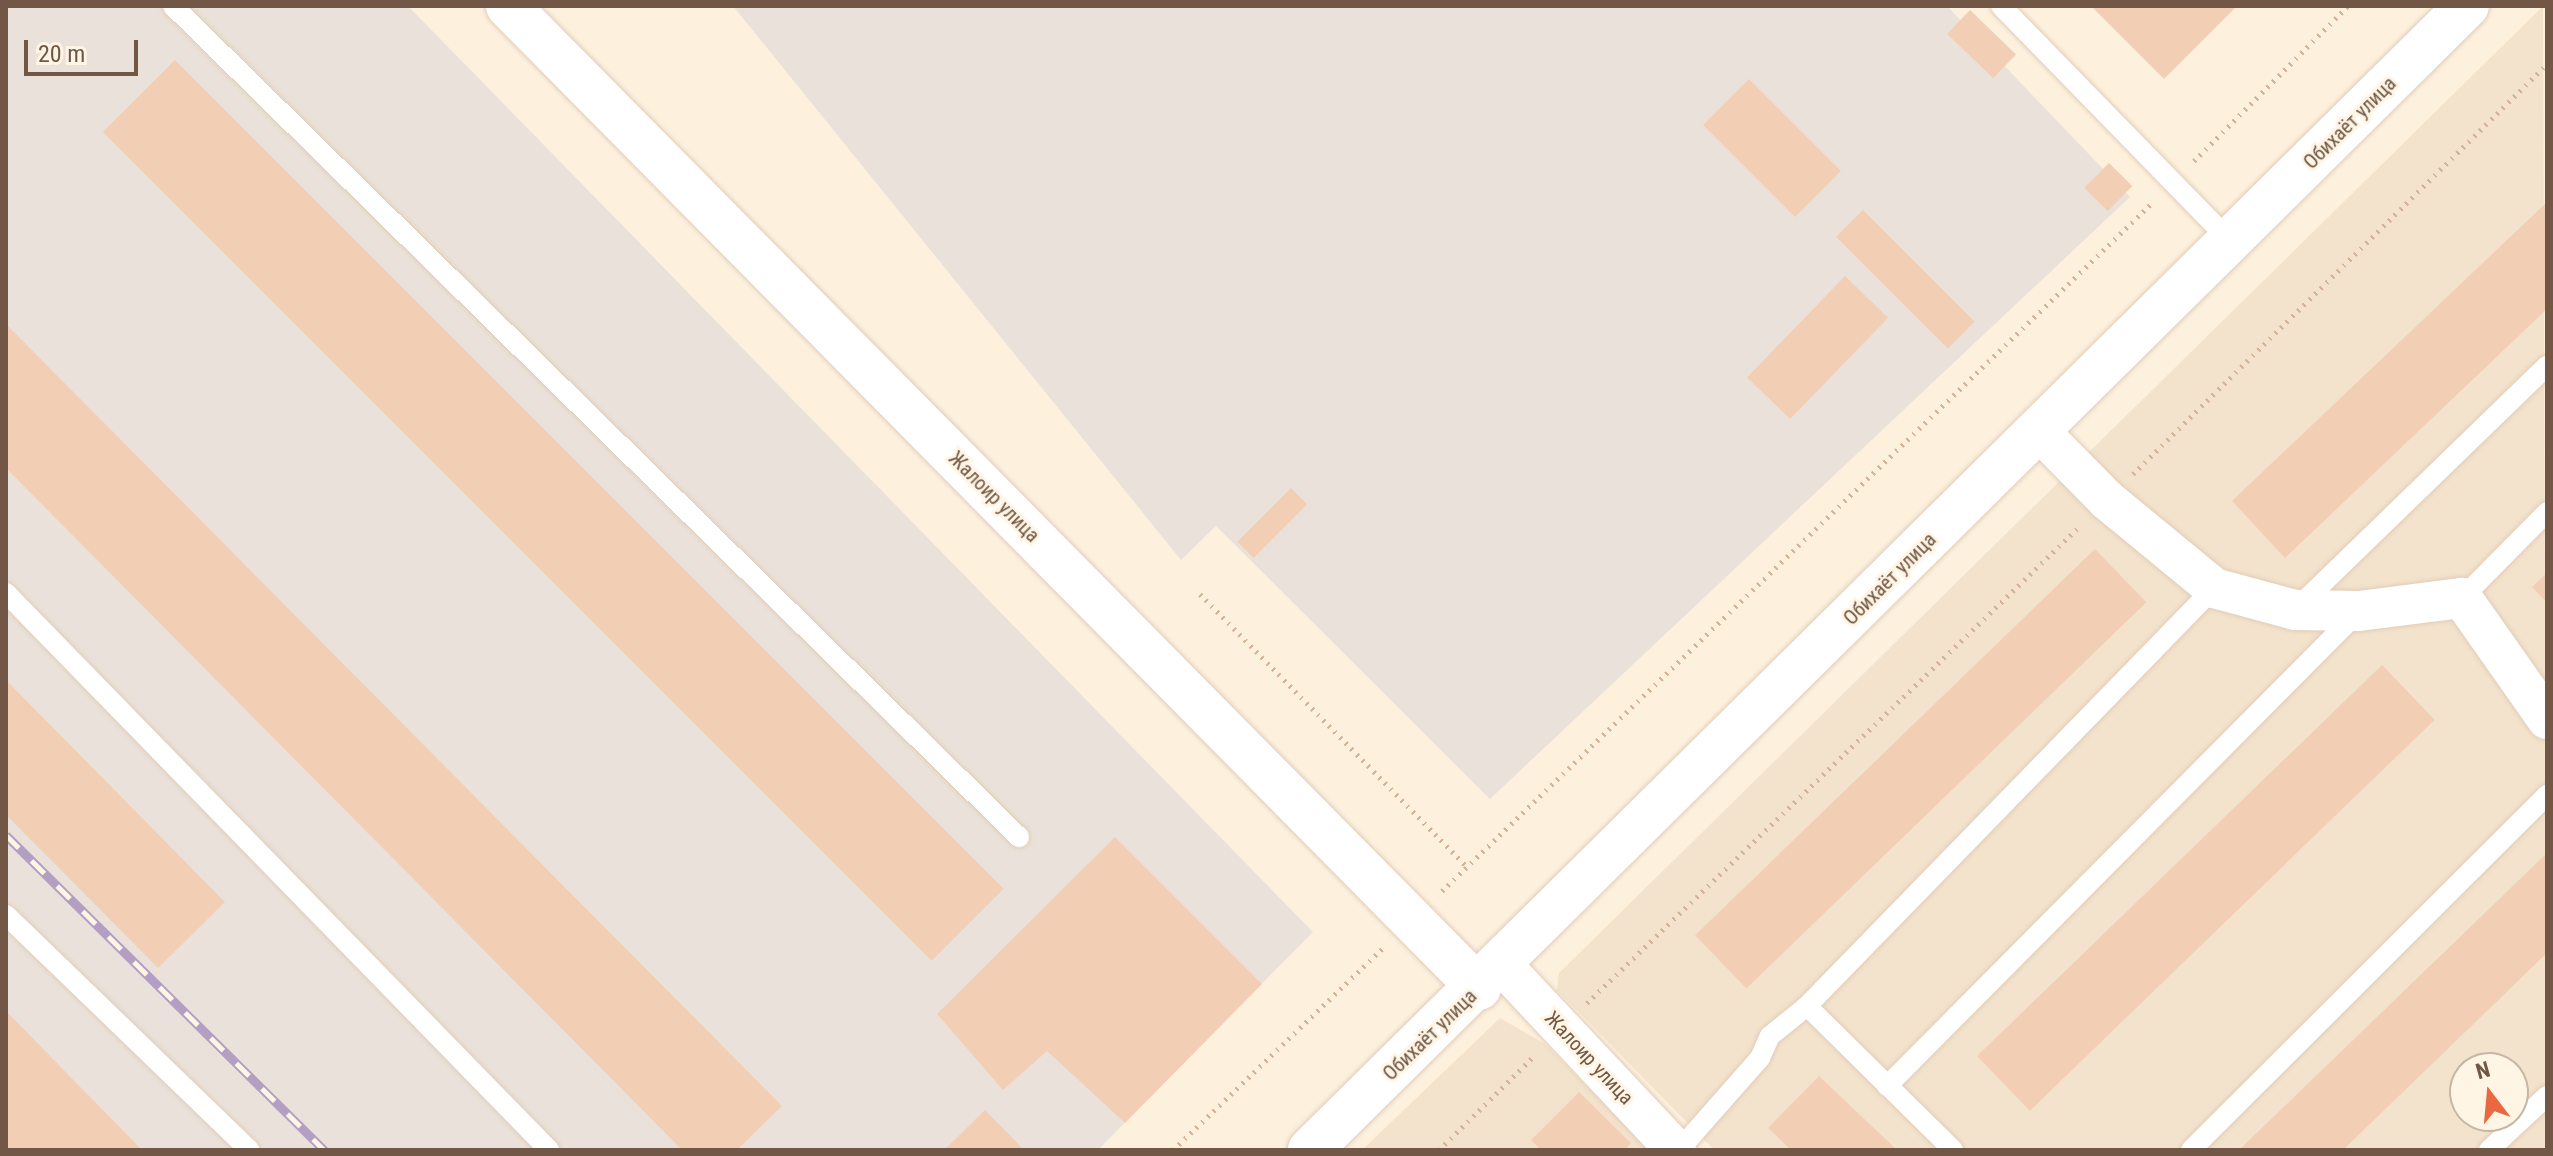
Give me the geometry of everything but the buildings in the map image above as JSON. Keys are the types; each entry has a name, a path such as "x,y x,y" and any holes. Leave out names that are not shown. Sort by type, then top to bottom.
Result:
{"street":[{"name":"Жалоир улица","path":"508,6 1412,920 1561,1029 1677,1150"},
{"name":"Обихаёт улица","path":"1310,1150 1490,977 2467,6"},
{"path":"2039,431 2107,500 2214,588 2295,610 2359,611 2462,598 2547,719"}],"lane":[{"path":"173,6 1019,837"},
{"path":"2001,6 2230,241"},
{"path":"2295,610 2547,366"},
{"path":"2462,598 2547,512"},
{"path":"1677,1150 1760,1058 1770,1036 1807,1006 2214,588"},
{"path":"6,593 549,1150"},
{"path":"1887,1086 2359,611"},
{"path":"2191,1150 2547,795"},
{"path":"6,915 249,1150"},
{"path":"1807,1006 1953,1150"},
{"path":"2489,1150 2547,1096"}],"path":[{"path":"1173,1150 2173,183 2348,6"},
{"path":"1439,1150 2107,500 2547,64"},
{"path":"1200,594 1467,867"}],"shaded area":[{"path":"6,6 408,6 1313,932 1098,1150 6,1150"},
{"path":"733,6 1947,6 2130,197 1490,799 1216,526 1181,560"},
{"path":"2543,6 2547,1150 1714,1150 1557,990 1559,973"},
{"path":"1500,1018 1545,1044 1650,1150 1362,1150"}],"railway":[{"path":"6,835 324,1150"}]}
